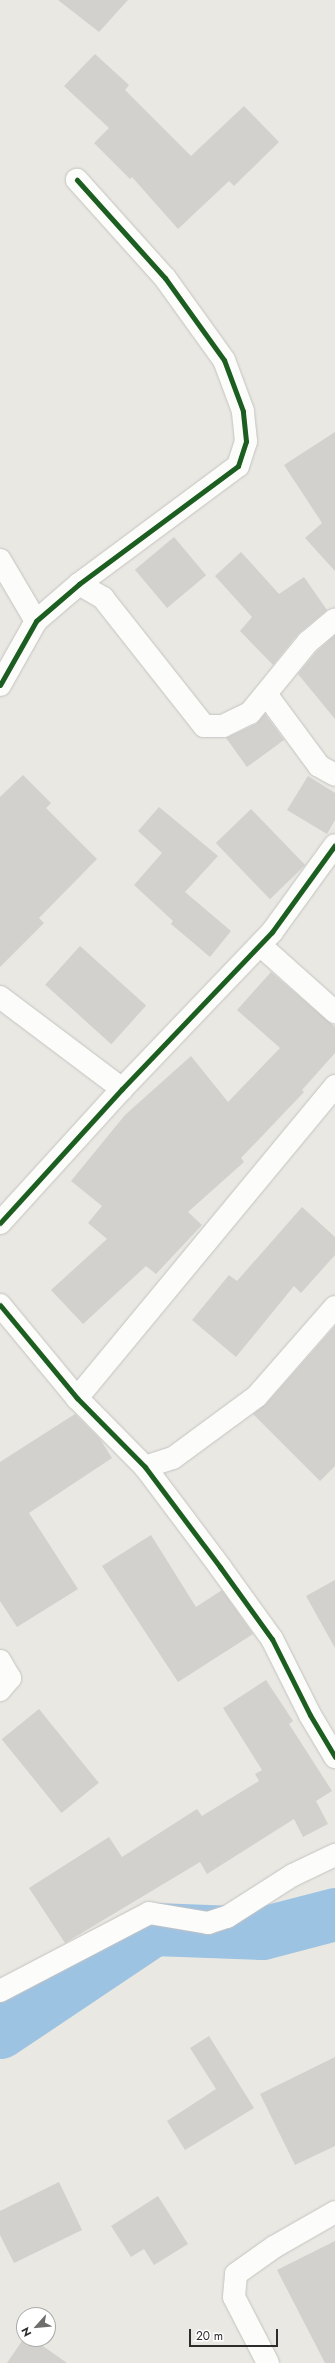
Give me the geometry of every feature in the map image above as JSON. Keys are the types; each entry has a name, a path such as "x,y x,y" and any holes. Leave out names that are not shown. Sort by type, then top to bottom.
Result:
{"street":[{"path":"0,685 36,621 79,584 238,466 246,441 243,411 224,360 165,278 77,180"},
{"path":"0,560 36,621"},
{"path":"79,584 104,598 204,726 223,726 250,714 308,642 335,619"},
{"path":"266,694 319,766 335,775"},
{"path":"0,1223 122,1088 272,932 335,845"},
{"path":"260,945 335,1012"},
{"path":"0,997 122,1088"},
{"path":"77,1398 335,1086"},
{"path":"0,1305 77,1398 145,1467 272,1639 310,1715 335,1757"},
{"path":"145,1467 173,1458 257,1396 335,1307"},
{"path":"0,1661 10,1678 0,1690"},
{"path":"0,1991 149,1913 208,1924 227,1917 292,1875 335,1855"},
{"path":"268,2363 234,2297 236,2274 274,2247 335,2212"}],"building":[{"path":"58,0 128,0 99,32"},
{"path":"95,54 129,85 125,90 191,156 244,106 279,142 234,186 229,181 178,229 132,177 130,179 94,143 109,128 64,86"},
{"path":"335,432 335,571 305,538 322,523 284,465"},
{"path":"174,537 206,575 167,608 135,570"},
{"path":"241,552 279,594 304,577 327,610 298,634 273,665 240,631 252,617 215,576"},
{"path":"335,635 335,719 298,674 317,651"},
{"path":"265,714 284,740 247,767 226,738 256,724"},
{"path":"23,775 51,803 46,808 97,859 39,918 44,923 0,967 0,797"},
{"path":"308,776 335,793 335,820 327,834 287,810"},
{"path":"159,807 218,856 185,892 231,931 210,957 171,924 173,921 134,885 162,853 138,831"},
{"path":"251,809 305,865 270,899 216,843"},
{"path":"80,946 146,1006 111,1044 45,985"},
{"path":"271,972 335,1027 335,1053 302,1090 304,1092 241,1158 244,1162 188,1212 202,1225 156,1274 146,1266 83,1324 51,1290 107,1239 88,1223 102,1206 71,1181 125,1115 191,1056 228,1102 280,1048 237,1010"},
{"path":"302,1207 335,1237 335,1255 301,1293 294,1286 236,1357 192,1320 229,1275 237,1281"},
{"path":"335,1326 335,1466 320,1481 253,1414 266,1404"},
{"path":"75,1414 100,1439 112,1458 29,1513 78,1589 17,1627 0,1601 0,1462"},
{"path":"151,1535 196,1607 222,1590 253,1634 178,1682 102,1566"},
{"path":"335,1580 335,1648 306,1596"},
{"path":"266,1680 293,1721 289,1724 332,1791 316,1801 328,1824 303,1837 294,1819 207,1874 200,1862 65,1943 29,1888 109,1837 122,1857 197,1809 202,1816 259,1781 255,1774 262,1770 223,1708"},
{"path":"39,1709 99,1783 61,1813 2,1739"},
{"path":"209,2036 254,2108 185,2150 167,2121 216,2089 190,2048"},
{"path":"335,2057 335,2146 295,2165 260,2094"},
{"path":"59,2182 82,2230 14,2263 0,2235 0,2211"},
{"path":"158,2196 188,2244 154,2265 144,2249 131,2257 111,2226"},
{"path":"335,2241 335,2363 325,2363 277,2270"},
{"path":"18,2347 44,2347 67,2363 7,2363"}],"waterway":[{"path":"0,2032 154,1929 262,1933 335,1914"}],"cycle path":[{"path":"0,685 36,621 79,584 238,466 246,441 243,411 224,360 165,278 77,180"},
{"path":"0,1223 122,1089 272,932 335,845"},
{"path":"0,1305 77,1398 145,1467 220,1567 272,1639 310,1715 335,1757"}]}
